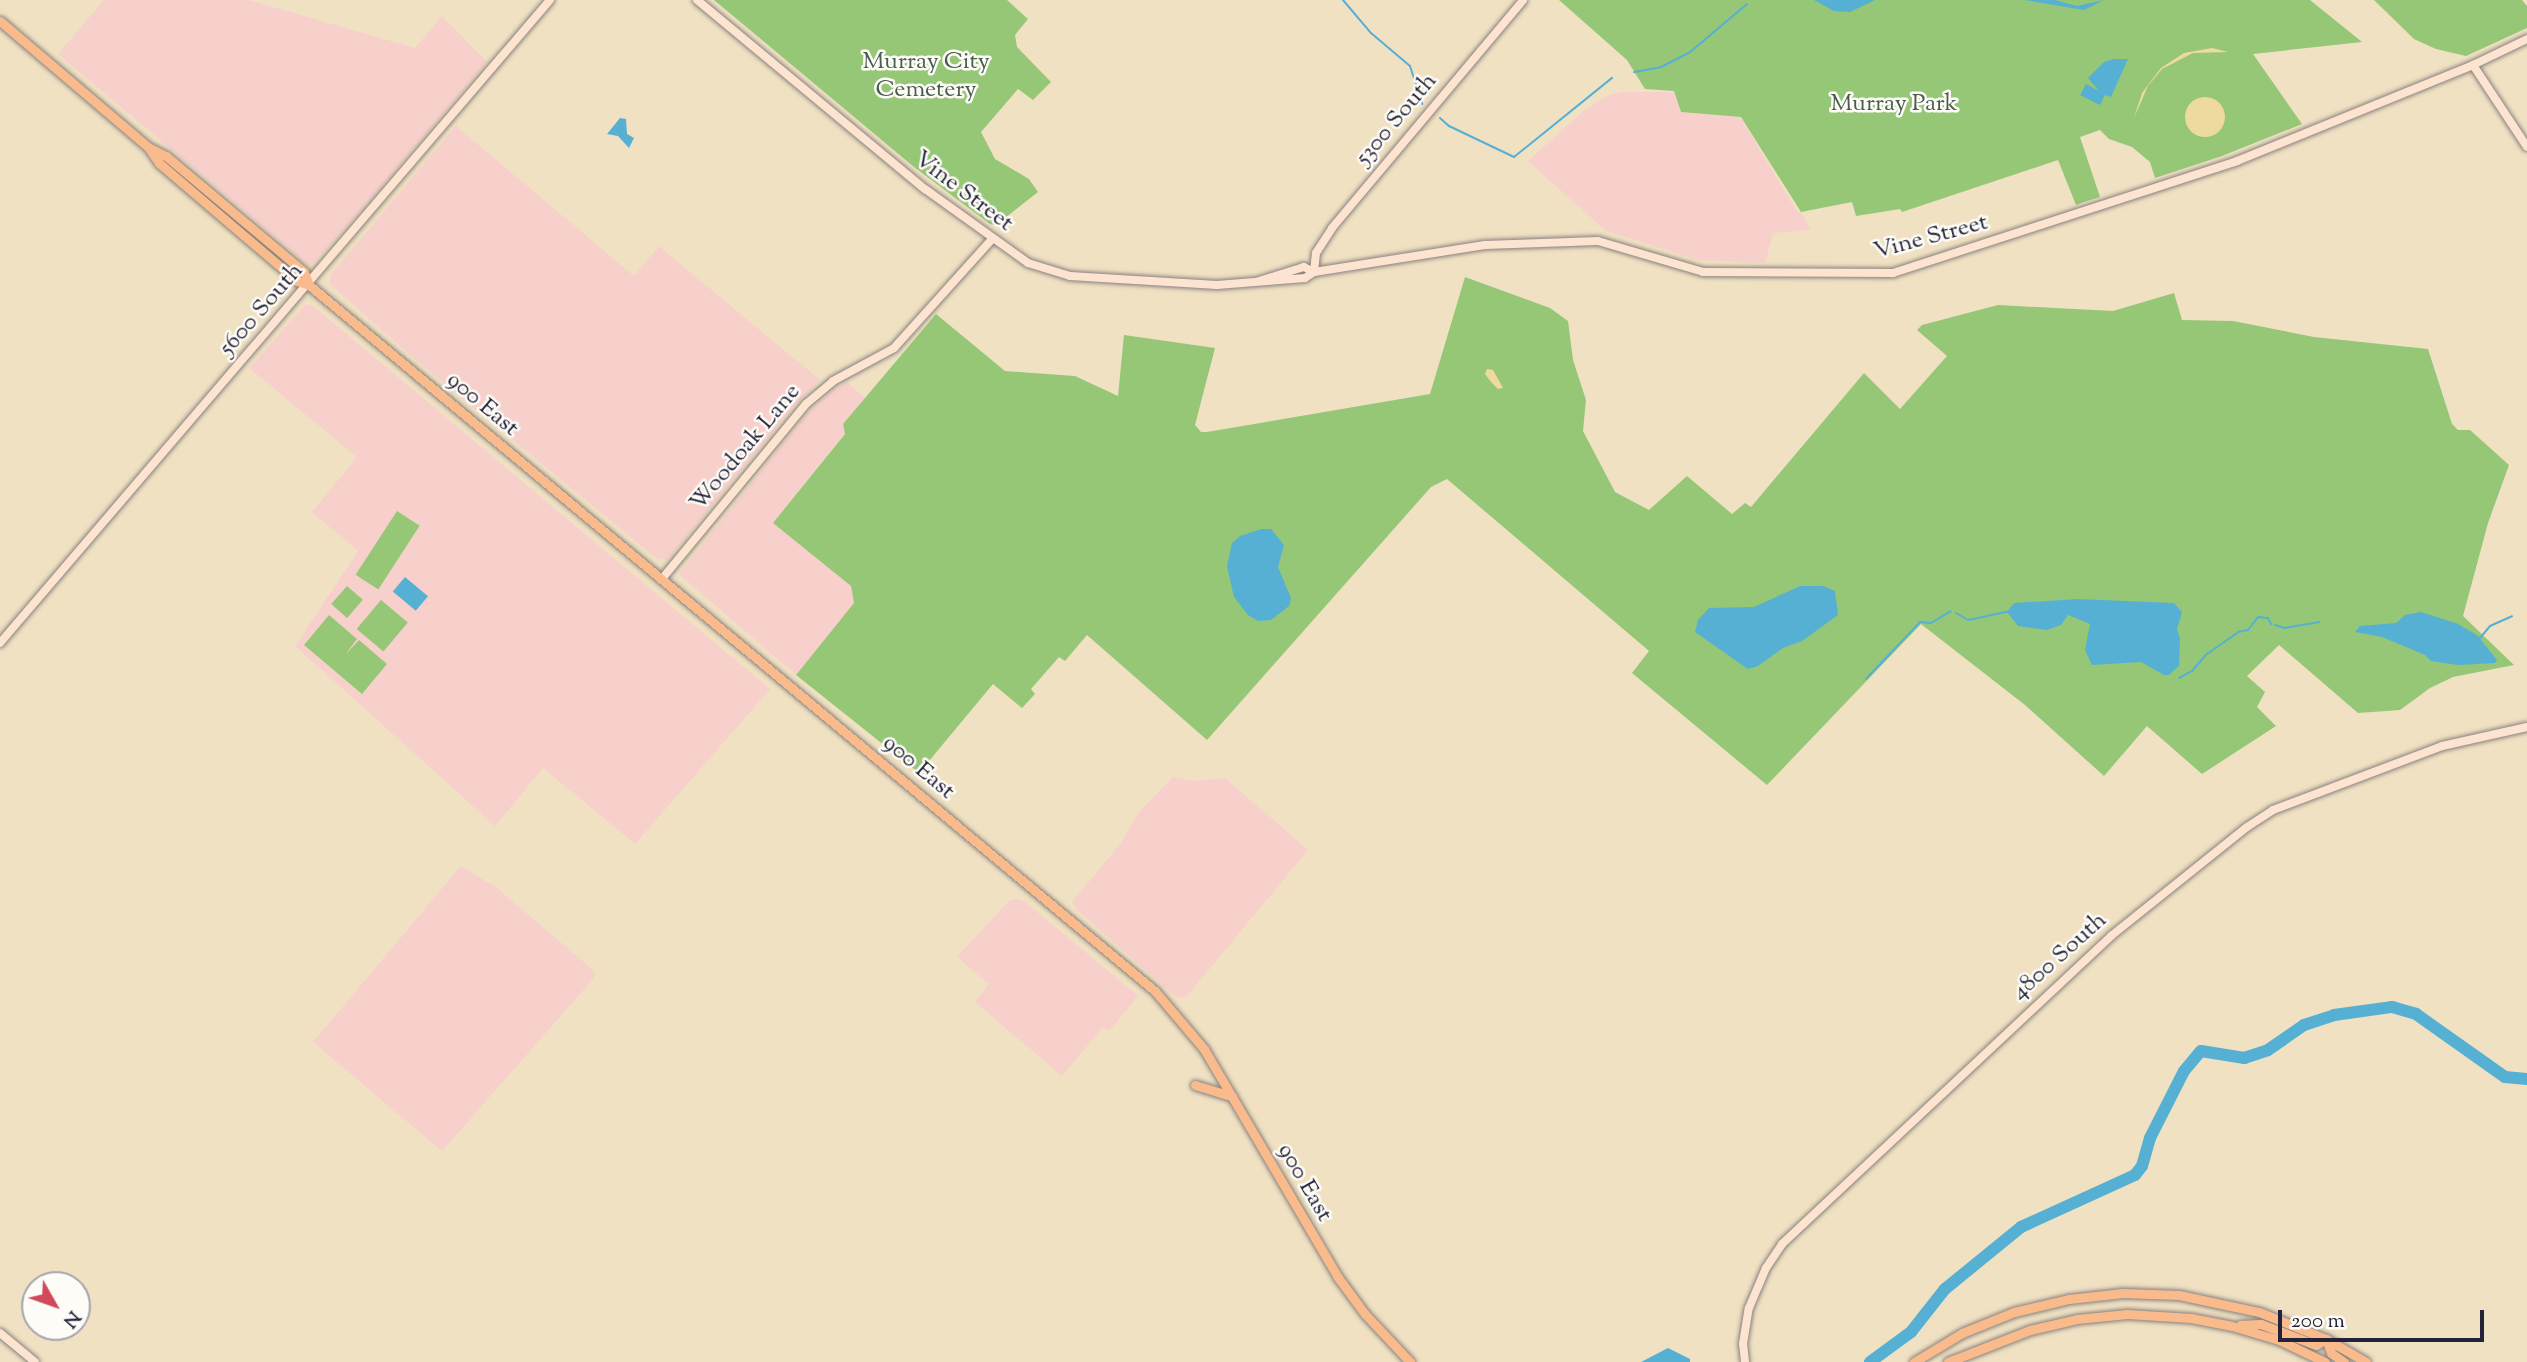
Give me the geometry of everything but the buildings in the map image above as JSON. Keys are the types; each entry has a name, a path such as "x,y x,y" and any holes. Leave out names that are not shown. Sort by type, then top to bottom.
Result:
{"main road":[{"name":"900 East","path":"0,21 148,146 166,156 303,272 309,285 1154,991 1194,1035 1337,1276 1365,1314 1410,1362"},
{"path":"1195,1085 1232,1096"},
{"path":"1914,1362 1962,1333 2014,1312 2070,1298 2110,1294 2179,1295 2230,1304 2287,1321 2366,1362"},
{"path":"1948,1362 2030,1330 2101,1315 2159,1315 2232,1326 2279,1340 2322,1360"},
{"path":"2232,1326 2261,1324 2316,1345 2326,1339"},
{"path":"2326,1339 2331,1353 2343,1362"}],"street":[{"name":"5600 South","path":"0,643 309,285 550,0"},
{"name":"Vine Street","path":"697,0 871,146 992,239 1034,265 1061,274 1217,285 1305,278 1314,272 1485,245 1598,241 1703,272 1892,273 2237,161 2473,65 2527,39"},
{"name":"5300 South","path":"1314,272 1316,253 1332,228 1523,0"},
{"path":"2473,65 2527,147"},
{"name":"Woodoak Lane","path":"661,580 806,404 833,381 894,348 992,239"},
{"name":"4800 South","path":"1745,1362 1744,1344 1749,1308 1766,1268 1782,1244 2111,936 2247,827 2284,805 2442,746 2527,727"},
{"path":"0,1333 35,1362"}],"shaded area":[{"path":"104,0 249,0 415,48 442,16 487,62 365,206 314,263 308,265 58,54"},
{"path":"1622,92 1674,92 1681,112 1740,117 1811,230 1773,233 1765,263 1699,260 1606,231 1528,161 1585,110 1607,96"},
{"path":"456,126 634,276 659,246 820,380 794,406 667,560 657,559 411,356 329,283 332,273"},
{"path":"306,304 312,305 770,689 635,844 543,768 495,826 295,646 358,551 312,512 357,457 249,368"},
{"path":"847,382 865,398 843,424 845,433 774,522 851,586 854,604 796,675 679,574 805,416 832,390"},
{"path":"1173,777 1194,781 1225,778 1308,850 1187,996 1182,998 1175,996 1077,910 1072,902 1121,843 1139,812"},
{"path":"461,866 497,888 592,969 595,977 442,1151 313,1042"},
{"path":"1009,901 1024,901 1138,996 1109,1031 1103,1027 1062,1076 975,1002 989,984 957,957"}],"green space":[{"name":"Murray City Cemetery","path":"714,0 1007,0 1028,19 1015,35 1017,47 1051,82 1033,100 1018,89 981,132 995,159 1029,179 1038,192 996,225 990,224 914,167"},
{"name":"Murray Park","path":"1559,0 2310,0 2362,42 2253,54 2302,124 2222,156 2155,178 2150,162 2132,147 2109,139 2100,130 2080,137 2100,197 2076,205 2058,160 1902,212 1900,209 1856,216 1852,202 1801,212 1741,117 1681,112 1674,91 1645,89 1627,60"},
{"path":"2374,0 2522,0 2527,6 2527,28 2466,56 2436,49 2414,39"},
{"path":"1465,277 1550,308 1568,321 1573,360 1586,400 1583,431 1615,492 1649,510 1687,476 1732,514 1745,503 1751,507 1864,373 1900,409 1947,356 1917,330 1922,325 1998,305 2113,311 2174,293 2182,320 2233,321 2314,337 2428,349 2452,424 2458,430 2470,430 2509,465 2488,523 2463,616 2514,665 2453,677 2430,688 2400,710 2358,713 2279,645 2247,676 2265,692 2257,707 2276,726 2202,774 2147,726 2104,776 2025,705 1921,624 1767,785 1632,673 1649,651 1447,479 1431,487 1207,740 1087,635 1065,661 1059,657 1031,689 1035,694 1022,708 993,684 919,773 796,675 854,603 851,586 773,523 845,434 843,424 936,314 1005,371 1075,376 1118,396 1124,335 1215,348 1195,425 1201,432 1207,432 1430,394"},
{"path":"397,511 420,526 378,589 356,575"},
{"path":"347,586 363,600 347,618 331,604"},
{"path":"381,600 408,622 383,652 357,629"},
{"path":"329,615 357,639 345,655 359,640 387,664 362,694 304,645"}],"sand":[{"path":"2212,48 2228,52 2193,53 2162,69 2148,86 2134,118 2142,93 2161,68 2184,53"},
{"path":"2205,97 2213,98 2219,103 2224,109 2224,125 2219,131 2213,136 2205,137 2197,136 2191,131 2186,125 2185,117 2186,109 2191,103 2197,98"},
{"path":"1487,369 1493,370 1503,388 1498,389 1491,382 1485,374"}],"water":[{"path":"1814,0 1875,0 1850,12 1834,11"},
{"path":"2025,0 2055,0 2077,6 2104,0 2084,10"},
{"path":"2128,59 2111,97 2105,95 2100,105 2080,95 2086,84 2099,91 2088,78 2104,62"},
{"path":"620,118 626,119 627,134 634,138 629,148 618,136 607,134"},
{"path":"1261,529 1271,529 1284,545 1278,567 1291,598 1289,606 1271,620 1258,621 1248,615 1234,597 1227,566 1232,543 1240,536"},
{"path":"405,577 428,596 416,611 393,592"},
{"path":"1800,586 1823,586 1835,591 1838,615 1802,641 1783,648 1758,666 1748,669 1695,632 1698,620 1709,608 1754,607"},
{"path":"2078,599 2174,603 2182,612 2177,629 2180,639 2179,666 2169,675 2164,675 2141,662 2092,665 2085,650 2090,624 2068,615 2061,625 2047,630 2018,626 2007,612 2014,603"},
{"path":"2421,612 2458,624 2477,635 2497,660 2495,663 2458,665 2431,661 2425,655 2382,637 2355,632 2360,626 2396,623 2405,615"},
{"path":"1668,1348 1690,1359 1690,1362 1641,1362"}],"waterway":[{"path":"1343,0 1371,33 1410,66 1422,104"},
{"path":"1634,72 1661,67 1689,53 1747,4"},
{"path":"1440,118 1449,126 1514,157 1612,78"},
{"path":"1866,679 1920,622 1931,623 1951,611"},
{"path":"1956,613 1968,620 2007,612"},
{"path":"2480,638 2490,626 2512,616"},
{"path":"2179,678 2192,671 2207,654 2238,632 2248,630 2258,617 2268,618 2271,624"},
{"path":"2275,625 2285,628 2319,622"},
{"path":"1870,1362 1911,1332 1945,1289 2021,1227 2135,1175 2142,1166 2150,1138 2184,1071 2201,1051 2244,1058 2268,1050 2304,1025 2334,1015 2392,1007 2416,1014 2505,1077 2527,1079"}]}
